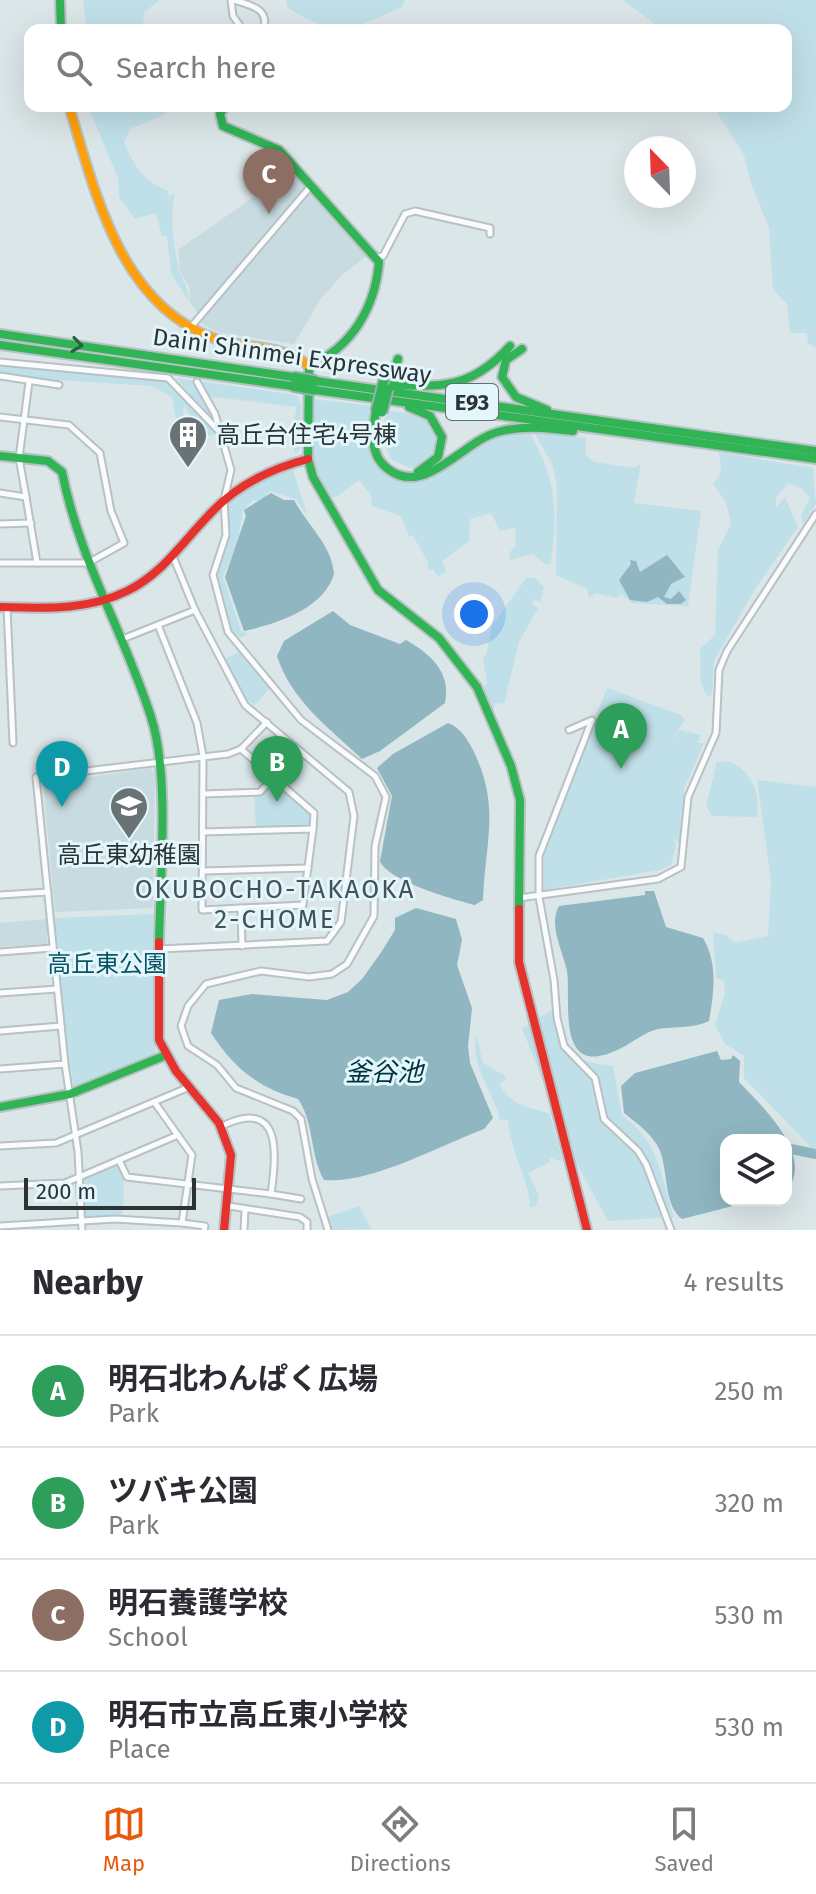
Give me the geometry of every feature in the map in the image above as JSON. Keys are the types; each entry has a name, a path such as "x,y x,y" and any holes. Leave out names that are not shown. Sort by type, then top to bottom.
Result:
{"main road":[{"path":"60,0 61,24"},
{"path":"71,112 110,235 159,305 190,328 213,338 296,356 309,366"},
{"path":"221,112 223,126 279,150 377,257 378,276 366,318 324,361 309,366"},
{"name":"Daini Shinmei Expressway","path":"0,334 293,381 391,400 816,459"},
{"name":"Daini Shinmei Expressway","path":"0,345 293,381"},
{"path":"347,384 434,388 459,385 485,372 510,346"},
{"path":"522,349 506,360 502,377 505,384 516,397 558,415"},
{"path":"394,360 372,442 375,452 390,472 408,478 430,473 488,435 516,428 625,431"},
{"path":"309,366 308,459 326,502 378,590 450,648 477,687 517,783 520,821 517,935 524,994 587,1230"},
{"name":"Daini Shinmei Expressway","path":"316,385 347,384 558,415 625,431 747,441 816,451"},
{"path":"379,412 378,440 390,466 412,472 431,465 442,446 438,426 420,410 391,400"},
{"path":"0,456 48,461 62,472 72,523 152,719 160,762 158,1027 164,1056 187,1088 222,1126 231,1153 224,1230"},
{"path":"3,607 60,607 104,600 147,580 174,559 224,500 277,466 308,459"},
{"path":"0,1107 70,1094 164,1056"}],"street":[{"path":"239,24 233,16 233,0 262,12 264,24"},
{"path":"190,328 310,187"},
{"path":"377,257 383,256 405,214 415,211 441,214 490,228 490,234"},
{"path":"0,362 168,378 180,386 221,434"},
{"path":"0,376 59,385"},
{"path":"29,382 19,458 37,563"},
{"path":"197,382 221,434 231,470 224,500 226,535 213,575 228,632 301,720 375,776 386,797 375,846 374,916 347,964 332,974 309,977 261,971 206,984 188,1006 181,1026 188,1046 217,1065 236,1088 293,1111 301,1119 312,1179 328,1230"},
{"path":"0,417 69,425 100,453 111,511 124,543 88,563 0,563"},
{"path":"0,493 26,497"},
{"path":"518,898 658,879 681,867 688,797 716,733 719,670 727,651 816,514"},
{"path":"0,524 31,523"},
{"path":"159,949 310,944 333,937 341,922 354,816 343,785 245,705 195,610 174,559"},
{"path":"3,607 13,743"},
{"path":"120,640 195,610"},
{"path":"158,625 197,723 203,756 202,910 303,905 314,813 241,749"},
{"path":"569,730 592,720 542,841 537,869 561,1039 595,1078 604,1119 638,1151 646,1164 671,1230"},
{"path":"82,1230 76,1135 52,948 36,777 241,749 267,722"},
{"path":"203,794 260,792 273,778"},
{"path":"203,832 313,829"},
{"path":"203,871 308,868"},
{"path":"0,895 48,892"},
{"path":"241,908 242,946"},
{"path":"0,952 52,948"},
{"path":"0,993 57,989"},
{"path":"0,1031 61,1026"},
{"path":"0,1069 65,1064"},
{"path":"0,1146 56,1143 187,1088"},
{"path":"155,1103 192,1155 182,1223"},
{"path":"222,1126 242,1116 253,1116 264,1123 277,1152 271,1194"},
{"path":"0,1186 65,1183 178,1135"},
{"path":"119,1160 127,1177 301,1199"},
{"path":"228,1206 300,1217 307,1222 307,1230"},
{"path":"244,1230 245,1209"},
{"path":"0,1226 81,1220 182,1223 205,1226 204,1230"}],"shaded area":[{"path":"292,170 305,187 198,313 189,301 190,289 180,271 178,250"},
{"path":"310,194 367,256 342,275 320,300 294,344 221,333 205,326 201,322"},
{"path":"151,768 155,774 153,908 55,912 43,784"},
{"path":"47,919 47,944 0,947 0,923"}],"green space":[{"path":"83,0 160,0 144,12 143,24 86,24"},
{"path":"286,0 405,0 402,7 360,24 320,24 288,8"},
{"path":"623,0 816,0 816,348 808,343 807,333 790,333 787,304 773,289 769,228 751,183 744,155 717,112 792,112 792,24 655,24"},
{"path":"90,112 165,112 130,129 124,142 146,178 169,191 167,196 175,194 172,212 174,242 188,300 171,273 167,236 162,236 156,213 135,219 119,197 118,178"},
{"path":"0,364 166,380 177,386 217,434 203,437 184,406 182,423 177,424 172,397 152,386 26,378 0,371"},
{"path":"176,378 297,395 301,405 300,449 295,454 292,428 297,407 206,396 216,425"},
{"path":"313,399 372,406 375,461 381,471 403,482 430,478 470,448 491,439 529,431 545,464 553,494 551,563 546,565 533,554 510,560 509,553 516,545 515,528 500,531 491,513 470,519 469,541 442,561 446,572 438,577 433,569 428,570 428,562 413,536 409,536 401,516 372,506 371,495 359,480 337,497 328,497 312,458"},
{"path":"387,410 426,417 435,441 428,461 410,468 392,460 381,437"},
{"path":"535,434 586,438 586,455 594,462 634,468 641,463 634,503 701,511 688,606 632,603 622,594 616,598 596,593 589,598 587,589 556,575 557,484 552,464"},
{"path":"718,452 813,468 816,504 803,525 801,515 810,498 802,489 788,483 776,498 776,507 785,497 798,527 754,591 714,661 712,695 707,696 701,683 700,649 715,635 718,550 731,524 726,502 713,484 721,469"},
{"path":"292,467 308,517 297,500 270,491 262,501 253,500 243,511 238,541 223,577 241,631 248,634 240,638 233,632 215,570 228,539 229,504 261,480"},
{"path":"526,578 535,578 544,587 540,602 535,599 531,604 538,608 519,642 504,704 495,703 493,712 482,689 487,683 483,658 492,626"},
{"path":"240,651 270,688 255,705 247,700 225,659"},
{"path":"607,688 681,715 685,720 669,745 680,730 701,735 698,743 704,743 684,789 682,845 673,838 676,845 671,865 660,870 544,890 544,844"},
{"path":"728,761 743,770 753,783 757,817 712,816 706,806 717,762"},
{"path":"757,780 816,787 816,1148 812,1148 744,1078 744,1056 725,1044 715,1025 725,993 724,981 716,978 713,932 726,935 734,943 768,936 771,880"},
{"path":"275,782 311,813 311,824 256,828 254,795 264,794"},
{"name":"高丘東公園","path":"154,914 153,1032 156,1050 154,1054 74,1087 63,1026 54,918"},
{"path":"554,1009 566,1044 577,1057 613,1066 622,1115 652,1149 674,1217 608,1221 572,1155 522,1028"},
{"path":"476,1034 483,1063 504,1075 506,1080 499,1083 509,1097 522,1105 550,1114 563,1162 550,1158 550,1162 528,1173 539,1196 535,1207 530,1207 508,1120 500,1120 479,1068"},
{"path":"116,1163 124,1177 123,1212 120,1216 85,1218 83,1179"},
{"path":"359,1206 371,1229 332,1230 328,1217"}],"water":[{"path":"271,493 284,500 294,500 324,544 334,574 329,586 310,606 284,619 244,631 225,577 246,516 244,510"},
{"path":"667,555 685,577 671,584 664,597 671,599 679,591 686,600 681,604 667,604 658,597 647,602 630,600 619,580 631,564 630,560 636,561 640,572"},
{"path":"333,611 350,625 400,644 406,640 415,645 437,665 445,682 445,703 380,751 362,759 301,700 277,656 284,641"},
{"path":"448,723 469,742 487,789 489,824 483,900 475,905 408,882 385,868 380,861 392,796 377,768 393,754"},
{"path":"645,891 654,891 666,927 703,938 708,948 714,978 709,1021 656,1030 613,1052 599,1056 586,1055 577,1049 569,1025 567,971 556,930 556,913 559,906 645,895"},
{"name":"釜谷池","path":"416,908 456,919 462,940 457,965 472,1008 468,1046 470,1063 493,1118 484,1129 405,1162 362,1176 324,1180 307,1118 298,1099 270,1089 248,1075 211,1033 219,1000 252,994 327,1000 348,992 380,954 395,930 395,918"},
{"path":"717,1051 721,1060 731,1059 733,1055 740,1061 739,1082 783,1134 720,1134 720,1206 733,1206 682,1219 676,1213 669,1198 659,1148 646,1131 624,1113 621,1086 635,1073"},
{"path":"792,1152 795,1163 792,1181"}],"waterway":[{"path":"792,1149 816,1154"}],"traffic: fast":[{"path":"60,0 61,24"},
{"path":"221,112 223,126 279,150 379,262 372,295 359,324 338,348 309,366"},
{"path":"0,334 293,377"},
{"path":"0,345 292,386"},
{"path":"386,384 423,386 454,383 482,371 510,346"},
{"path":"522,349 506,360 502,377 516,397 547,410"},
{"path":"391,378 398,359"},
{"path":"309,366 308,459 313,477 378,590 439,638 477,687 511,766 520,800 519,909"},
{"path":"376,411 385,376"},
{"path":"293,377 316,381"},
{"path":"316,381 816,451"},
{"path":"292,386 315,390"},
{"path":"382,412 388,389"},
{"path":"315,390 816,459"},
{"path":"409,407 430,416 442,437 438,457 418,472"},
{"path":"376,411 373,434 375,450 388,469 402,476 416,477 430,472 498,432 526,428 573,431"},
{"path":"0,456 48,461 62,472 91,567 151,717 157,740 162,797 159,942"},
{"path":"0,1107 70,1094 164,1056"}],"traffic: slow":[{"path":"71,112 89,174 116,242 134,273 156,301 183,323 216,339 276,350 309,366"}],"traffic: jam":[{"path":"0,607 81,605 127,591 161,567 218,505 241,487 280,468 308,459"},
{"path":"519,909 519,962 587,1230"},
{"path":"159,942 159,1040 176,1071 219,1123 231,1155 224,1230"}],"place":[{"name":"明石養護学校","path":"269,214"},
{"name":"高丘台住宅4号棟","path":"188,469"},
{"name":"明石北わんぱく広場","path":"621,769"},
{"name":"ツバキ公園","path":"277,802"},
{"name":"明石市立高丘東小学校","path":"62,807"},
{"name":"高丘東幼稚園","path":"129,840"}],"district":[{"name":"OKUBOCHO-TAKAOKA 2-CHOME","path":"275,904"}]}
